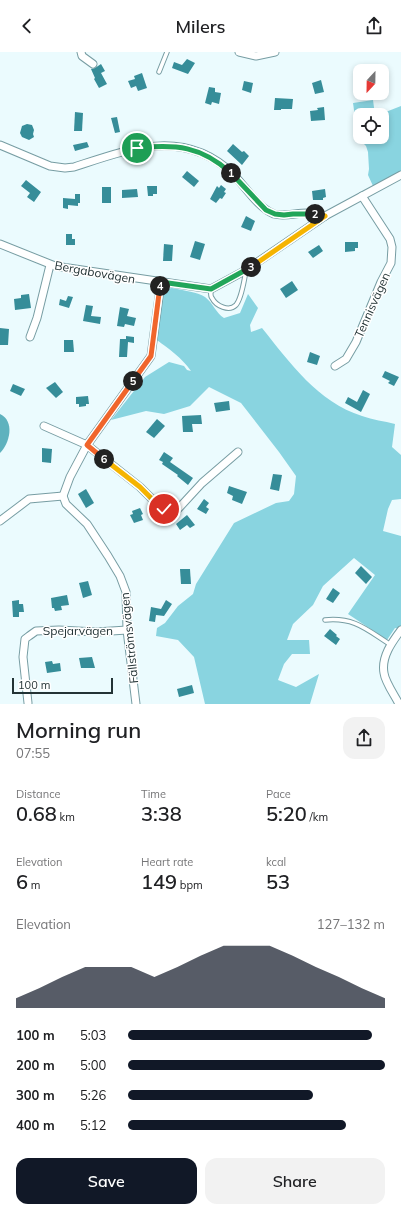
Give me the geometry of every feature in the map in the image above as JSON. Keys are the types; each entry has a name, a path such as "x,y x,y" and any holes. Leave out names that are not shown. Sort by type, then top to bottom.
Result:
{"street":[{"path":"81,52 82,56 93,64"},
{"path":"238,52 256,56 275,52"},
{"path":"0,145 50,166 65,168 74,167 137,148 163,145 186,148 201,153 225,167 266,210 275,214 284,215 307,213 325,216"},
{"path":"211,289 246,270 325,216 401,175"},
{"name":"Tennisvägen","path":"335,366 346,358 356,342 381,282 391,263 392,247 390,239 362,196"},
{"name":"Bergabovägen","path":"0,244 50,265 133,279 211,289"},
{"path":"30,337 38,318 50,265"},
{"path":"0,521 29,499 63,496 70,477 87,445 151,356 161,282"},
{"path":"44,426 87,445 140,487 158,505 169,512 174,512 178,509 202,483 238,452"},
{"name":"Fällströmsvägen","path":"63,496 66,504 87,524 120,576 126,592 127,630 136,704"},
{"name":"Spejarvägen","path":"28,703 23,656 25,639 36,630 96,632 127,630"},
{"path":"399,704 384,674 384,664 387,652 401,630"}],"lane":[{"path":"159,72 167,52"},
{"path":"211,289 211,297 216,303 223,308 231,308 236,304 242,288 246,270"},
{"path":"325,620 343,620 356,623 391,645"}],"shaded area":[{"path":"373,100 374,108 354,108 353,103"},
{"path":"401,106 401,171 373,186 368,175 368,152 364,144 389,144 389,111"},
{"path":"172,288 202,295 224,318 240,313 248,294 258,308 250,325 251,332 262,328 294,368 306,380 318,391 346,410 370,419 395,424 392,447 401,455 401,499 392,500 388,509 383,531 401,536 401,629 395,628 387,640 348,614 375,575 354,558 323,586 313,605 293,624 287,640 309,640 310,654 292,654 284,664 278,680 296,687 319,674 310,704 205,704 194,657 178,640 156,636 157,628 165,623 178,606 193,594 196,584 234,523 276,503 289,501 294,494 296,476 241,403 209,387 190,406 164,414 146,411 111,420 145,377 169,362 184,366 187,370 191,371 171,350 157,340 161,295 165,289"},
{"path":"0,414 5,417 8,422 9,432 6,444 0,453"}],"building":[{"path":"187,59 195,63 188,74 172,68 174,62 182,65"},
{"path":"101,64 105,71 101,73 107,84 99,88 91,69"},
{"path":"142,73 147,88 138,91 136,86 131,88 128,81 135,79 134,76"},
{"path":"321,80 324,92 315,94 312,83"},
{"path":"244,81 253,83 251,93 242,90"},
{"path":"209,87 215,88 215,92 221,93 219,104 212,102 211,105 205,103"},
{"path":"275,98 293,99 292,109 274,110"},
{"path":"324,107 325,120 311,121 310,111 318,110 317,108"},
{"path":"75,112 83,113 82,131 74,131"},
{"path":"117,117 120,132 115,133 111,118"},
{"path":"27,124 32,125 34,130 34,137 29,140 22,137 20,133 22,126"},
{"path":"87,142 89,147 75,151 73,145"},
{"path":"233,144 249,156 242,165 227,151"},
{"path":"187,171 199,181 194,187 182,177"},
{"path":"26,180 41,192 34,202 27,197 30,193 21,186"},
{"path":"221,185 226,189 224,192 226,193 222,199 220,198 216,203 210,199 217,186 219,188"},
{"path":"147,186 157,186 157,194 148,196"},
{"path":"102,187 111,187 111,203 102,203"},
{"path":"137,189 138,197 122,198 122,190"},
{"path":"325,189 326,197 323,198 323,200 313,200 312,191"},
{"path":"75,194 80,194 80,203 78,203 78,206 68,205 68,209 63,208 63,198 75,199"},
{"path":"246,216 255,221 251,231 241,227"},
{"path":"66,234 72,234 72,239 75,239 75,245 66,245"},
{"path":"195,241 205,244 200,260 190,257"},
{"path":"345,242 358,242 358,248 355,248 355,251 345,252"},
{"path":"164,244 173,245 172,261 163,261"},
{"path":"319,245 323,251 313,258 308,252"},
{"path":"292,281 298,290 286,298 280,289"},
{"path":"29,294 31,308 15,310 14,299 21,298 21,295"},
{"path":"68,296 73,297 69,308 59,305 60,299 66,301"},
{"path":"86,305 93,306 91,316 101,317 100,324 83,321"},
{"path":"120,307 129,309 127,316 136,318 134,326 125,324 124,327 117,326"},
{"path":"0,328 9,329 8,345 0,345"},
{"path":"126,336 134,337 134,343 128,342 127,357 119,357 120,339 126,339"},
{"path":"64,340 73,340 74,352 64,352"},
{"path":"310,352 320,356 317,365 307,362"},
{"path":"385,371 399,377 394,386 388,383 390,381 382,377"},
{"path":"55,382 63,392 56,398 46,388"},
{"path":"13,384 25,389 21,396 10,391"},
{"path":"363,390 370,394 361,412 345,403 348,397 357,402"},
{"path":"88,396 89,404 86,404 86,406 79,407 79,404 76,404 76,397"},
{"path":"229,401 230,410 216,412 214,403"},
{"path":"201,415 202,424 192,424 193,432 183,432 182,416"},
{"path":"157,419 165,426 154,438 146,432"},
{"path":"42,448 52,449 51,463 42,462"},
{"path":"164,452 173,458 170,462 193,478 188,485 159,460"},
{"path":"273,474 282,475 279,491 270,489"},
{"path":"229,486 247,492 242,504 232,500 233,496 227,493"},
{"path":"86,489 94,503 86,508 78,494"},
{"path":"204,499 209,503 206,507 209,509 206,514 197,509"},
{"path":"140,508 143,514 141,515 143,520 134,523 130,515 133,514 132,511"},
{"path":"187,515 195,525 190,528 187,525 180,530 176,524"},
{"path":"361,566 372,577 366,584 355,573"},
{"path":"180,569 190,569 191,584 181,584"},
{"path":"88,581 92,595 83,598 79,583"},
{"path":"333,588 340,593 333,603 326,599"},
{"path":"67,595 69,605 61,606 62,610 55,611 54,608 52,608 51,598"},
{"path":"19,600 19,604 23,604 24,612 19,612 19,617 13,617 12,601"},
{"path":"166,600 172,604 164,616 156,615 155,622 149,621 151,607 161,609"},
{"path":"330,629 340,639 336,645 324,636"},
{"path":"92,657 95,668 81,668 79,658"},
{"path":"52,661 53,664 60,663 61,671 47,673 45,662"},
{"path":"192,685 194,693 179,697 177,689"}],"route":[{"path":"137,148 163,145 186,148 201,153 225,167 233,174 266,210 275,214 284,215 307,213 325,216 246,270 211,289 161,282 151,356 87,445 140,487 164,509"}]}
